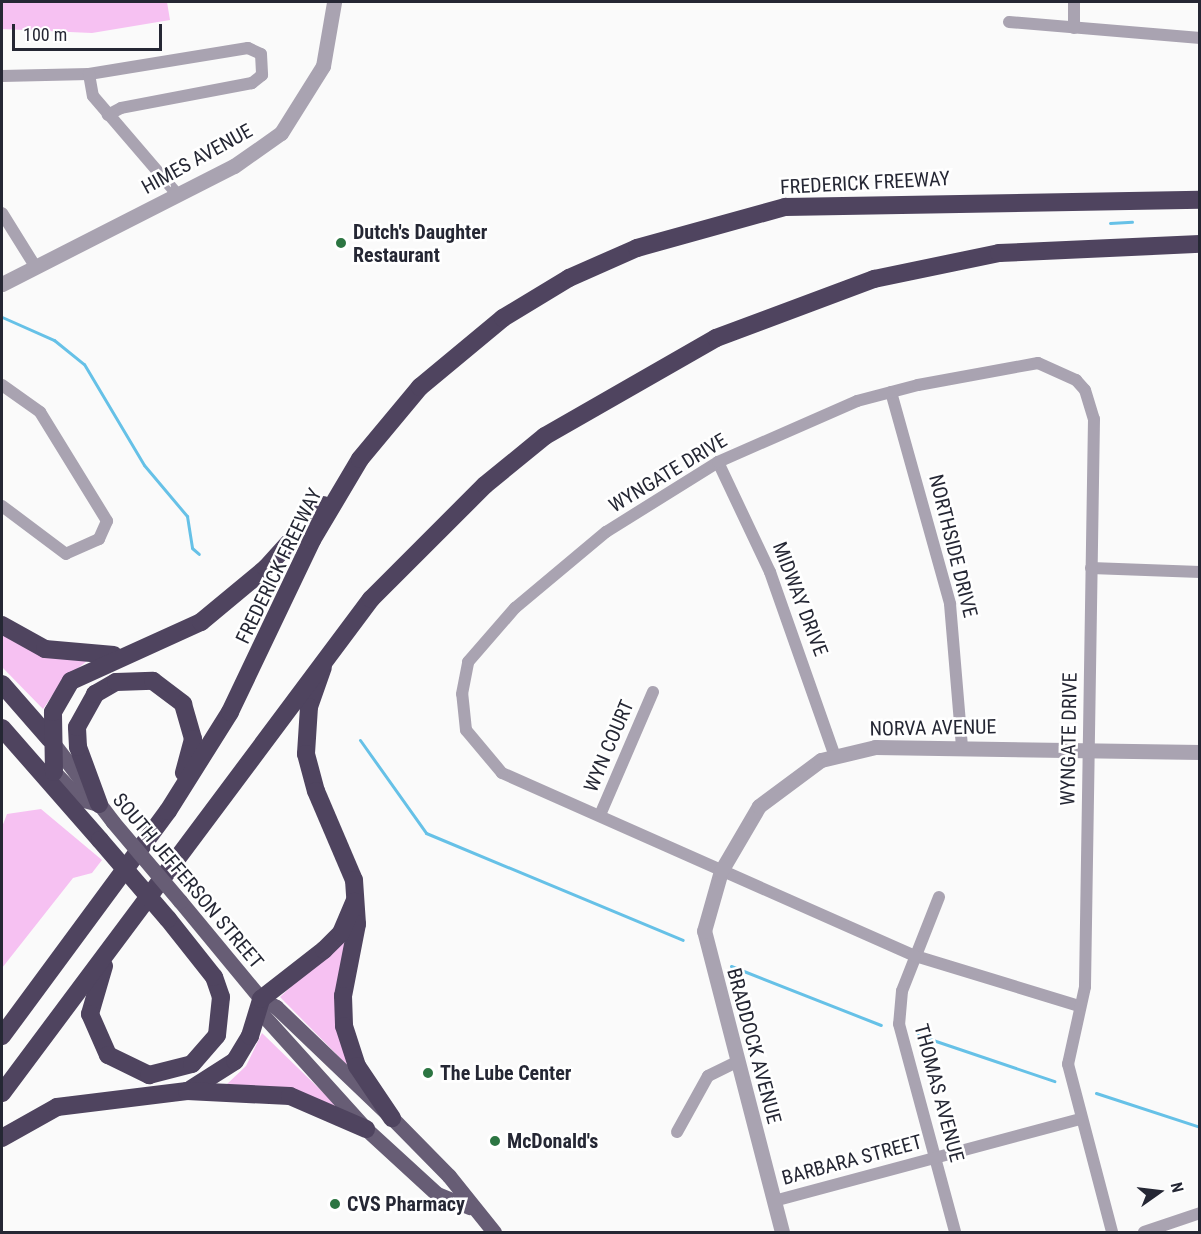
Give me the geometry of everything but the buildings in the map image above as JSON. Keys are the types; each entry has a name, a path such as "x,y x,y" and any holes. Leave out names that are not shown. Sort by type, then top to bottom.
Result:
{"highway":[{"path":"1085,199 1200,194"},
{"name":"FREDERICK FREEWAY","path":"2,1036 168,812 230,712 312,540 360,459 420,387 503,318 569,278 636,248 785,207 1085,199 1200,200"},
{"path":"2,1093 120,929 328,651 427,541 537,443 716,338 863,283 935,264 999,253 1200,244"},
{"path":"1156,245 1200,257"},
{"path":"54,772 50,739 53,712 71,681 127,653 201,622 247,585 360,459"},
{"path":"2,625 45,649 127,653"},
{"path":"328,651 309,707 306,754 316,791 350,865 356,897 344,1026 357,1066 392,1118"},
{"path":"99,804 78,747 81,715 105,687 141,679 175,694 192,727 187,767 168,812"},
{"path":"2,684 50,739"},
{"path":"2,714 54,772"},
{"path":"2,728 168,919 214,977 222,1005 209,1048 172,1073 127,1069 103,1049 93,1029 89,1006 95,984 120,929"},
{"path":"187,1091 235,1061 250,1036 261,999 340,933 356,897"},
{"path":"2,1138 57,1107 187,1091 290,1096 366,1129"}],"main road":[{"path":"50,739 99,804"},
{"name":"SOUTH JEFFERSON STREET","path":"54,772 80,799 99,804 261,999 276,1007 392,1118 449,1176 469,1207 494,1233"},
{"name":"SOUTH JEFFERSON STREET","path":"261,999 262,1014 366,1129 437,1194 469,1207"}],"street":[{"name":"HIMES AVENUE","path":"2,284 234,166 281,133 323,66 334,2"},
{"path":"1074,2 1074,28"},
{"path":"1009,22 1200,38"},
{"path":"2,76 89,74 248,48 261,54 262,75 252,83 121,108 108,115"},
{"path":"89,74 93,96 178,195"},
{"path":"2,213 35,266"},
{"name":"WYNGATE DRIVE","path":"1079,1006 915,956 502,773 476,748 462,713 468,663 515,608 606,532 718,462 834,410 891,392 1023,364 1052,366 1076,380 1085,390 1094,419 1085,987 1068,1064 1080,1119"},
{"path":"2,385 40,412 107,522 99,538 66,554 2,506"},
{"name":"NORTHSIDE DRIVE","path":"891,392 950,604 962,748"},
{"name":"MIDWAY DRIVE","path":"718,462 770,572 834,754"},
{"path":"1091,568 1200,572"},
{"name":"WYN COURT","path":"600,815 653,692"},
{"name":"NORVA AVENUE","path":"721,871 759,806 786,781 834,754 876,747 1089,748 1200,752"},
{"name":"BRADDOCK AVENUE","path":"721,871 704,931 782,1233"},
{"name":"THOMAS AVENUE","path":"939,897 902,991 899,1024 955,1233"},
{"path":"676,1132 708,1076 737,1062"},
{"path":"1080,1119 1112,1233"},
{"name":"BARBARA STREET","path":"774,1201 1080,1119"},
{"path":"1144,1233 1200,1213"}],"shaded area":[{"path":"2,2 167,2 170,20 92,33 2,29"},
{"path":"2,633 87,661 63,680 43,709 2,667"},
{"path":"41,809 102,860 92,873 73,878 2,968 2,827 7,814"},
{"path":"345,936 344,960 355,1073 280,997"},
{"path":"262,1033 337,1107 226,1085 246,1066"}],"waterway":[{"path":"1110,223 1132,222"},
{"path":"2,317 54,340 84,364 144,465 187,516 192,548 199,554"},
{"path":"360,740 426,833 683,940"},
{"path":"731,966 881,1025"},
{"path":"918,1035 1054,1081"},
{"path":"1096,1093 1200,1127"}],"place":[{"name":"Dutch's Daughter Restaurant","path":"341,243"},
{"name":"The Lube Center","path":"428,1073"},
{"name":"McDonald's","path":"495,1141"},
{"name":"CVS Pharmacy","path":"335,1204"}]}
